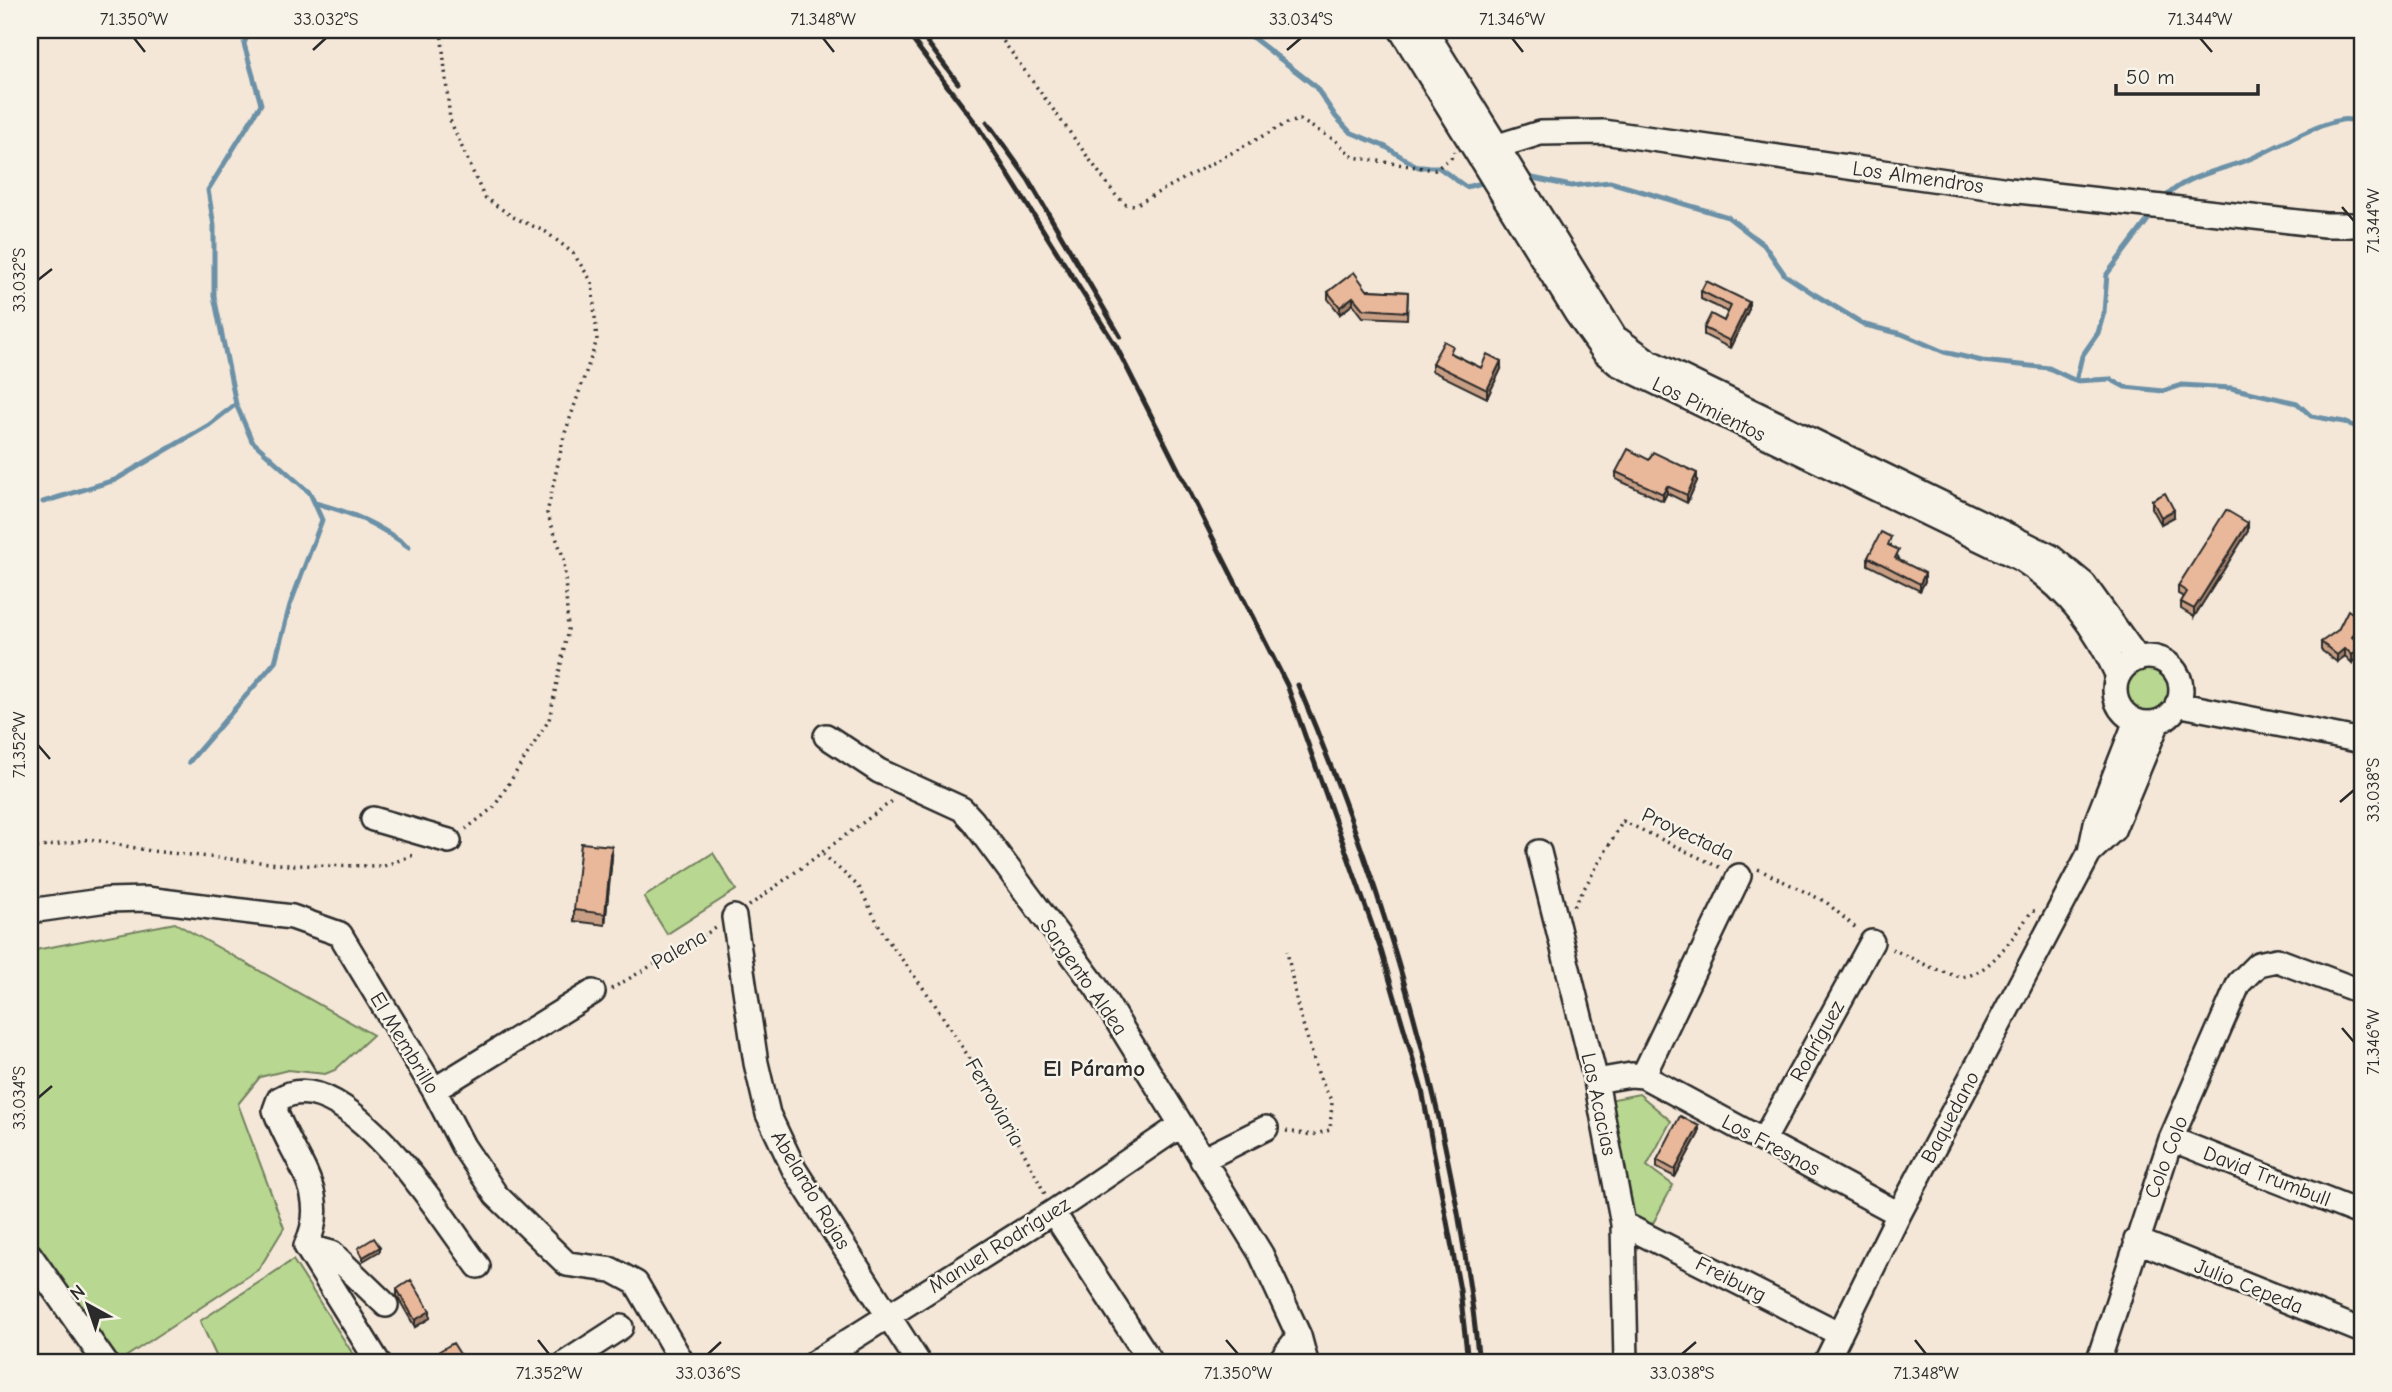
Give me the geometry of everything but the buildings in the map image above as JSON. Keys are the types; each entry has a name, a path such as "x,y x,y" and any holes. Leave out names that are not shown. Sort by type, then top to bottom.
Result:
{"street":[{"name":"Los Pimientos","path":"1401,30 1463,130 1487,149 1615,337 1660,368 2050,556 2084,584 2138,659"},
{"name":"Los Pimientos","path":"1425,30 1487,149 1590,334 1618,364 2021,559 2068,595 2102,641 2118,676"},
{"name":"Los Almendros","path":"1487,149 1540,133 1603,132 2009,190 2312,224 2362,225"},
{"path":"2149,657 2169,665 2180,683 2178,704 2170,715 2147,721 2121,711 2115,694 2118,676 2123,668 2138,659 2149,657"},
{"path":"2178,704 2362,741"},
{"name":"Baquedano","path":"1826,1362 1899,1214 2057,912 2090,852 2113,830 2147,721"},
{"name":"Sargento Aldea","path":"826,736 879,771 962,809 973,821 1097,989 1261,1254 1299,1336 1306,1362"},
{"path":"373,819 449,841"},
{"name":"Las Acacias","path":"1539,852 1596,1082 1623,1224 1626,1362"},
{"path":"1596,1082 1623,1075 1643,1076 1738,876"},
{"name":"El Membrillo","path":"30,911 107,900 146,899 292,917 340,934 434,1090 463,1146 496,1195 567,1264 612,1269 636,1283 682,1362"},
{"name":"Abelardo Rojas","path":"734,917 756,1063 768,1114 794,1169 918,1362"},
{"name":"Rodríguez","path":"1763,1141 1872,942"},
{"name":"Colo Colo","path":"2098,1362 2171,1139 2239,983 2258,964 2277,960 2362,992"},
{"path":"434,1090 593,992"},
{"name":"Los Fresnos","path":"1643,1076 1899,1214"},
{"path":"306,1246 315,1226 317,1207 311,1184 295,1157 275,1110 279,1099 302,1090 335,1099 369,1127 388,1146 478,1266"},
{"name":"Manuel Rodríguez","path":"815,1362 1054,1212 1181,1125"},
{"path":"1202,1160 1266,1128"},
{"name":"David Trumbull","path":"2171,1139 2362,1213"},
{"path":"1054,1212 1151,1362"},
{"name":"Freiburg","path":"1623,1224 1840,1334"},
{"name":"Julio Cepeda","path":"2136,1240 2362,1331"},
{"path":"306,1246 332,1253 386,1305"},
{"path":"306,1246 378,1362"},
{"path":"30,1255 105,1362"},
{"path":"567,1362 621,1327"},
{"path":"1279,1362 1299,1336"}],"path":[{"path":"30,849 90,839 151,851 289,865 384,866 449,841 494,807 549,720 568,630 564,559 547,513 564,436 597,340 592,282 573,253 546,232 513,217 484,197 450,120 441,30"},
{"path":"995,30 1116,197 1126,204 1135,205 1287,123 1300,120 1335,140 1353,157 1424,170 1435,170 1451,158 1463,130"},
{"name":"Palena","path":"593,992 604,993 734,917 799,868 823,854 913,785"},
{"name":"Proyectada","path":"1559,932 1623,821 1738,876 1752,866 1826,902 1872,942 1960,976 1982,970 2008,944 2032,911 2057,912"},
{"name":"Ferroviaria","path":"823,854 859,887 884,935 932,1000 999,1104 1054,1212"},
{"path":"1266,1128 1312,1135 1331,1130 1332,1102 1320,1076 1298,1008 1287,951"}],"green space":[{"path":"2148,666 2165,672 2171,689 2165,706 2148,712 2131,706 2125,689 2131,672"},
{"path":"713,853 736,890 667,934 644,897"},
{"path":"175,923 373,1035 335,1070 325,1074 288,1070 260,1077 238,1104 284,1228 259,1269 118,1362 30,1237 30,951"},
{"path":"1639,1094 1671,1121 1647,1166 1673,1185 1650,1229 1627,1216 1609,1100"},
{"path":"293,1260 358,1362 219,1362 200,1321"}],"waterway":[{"path":"189,762 275,662 290,605 322,520 310,493 252,441 236,404 214,296 214,226 208,190 261,104 244,44 249,30"},
{"path":"1248,30 1252,37 1315,86 1350,132 1386,147 1418,167 1438,167 1466,187 1486,182"},
{"path":"2164,199 2182,184 2252,158 2318,127 2344,119 2362,123"},
{"path":"1523,176 1571,186 1610,182 1728,217 1764,245 1785,275 1814,294 1865,325 1902,334 1944,352 1982,361 2049,368 2076,381 2110,379 2125,387 2163,391 2182,385 2231,388 2297,403 2311,416 2344,422 2362,429"},
{"path":"2076,381 2082,356 2098,333 2104,312 2107,274 2154,212"},
{"path":"43,502 115,480 209,425 236,404"},
{"path":"315,503 365,520 409,547"}],"railway":[{"path":"905,30 977,125 1116,346 1287,685 1381,950 1422,1090 1460,1290 1468,1362"},
{"path":"918,30 958,83"},
{"path":"987,122 1028,179 1120,336"},
{"path":"1298,685 1361,849 1414,1017 1453,1189 1479,1362"}],"district":[{"name":"El Páramo","path":"1094,1068"}]}
